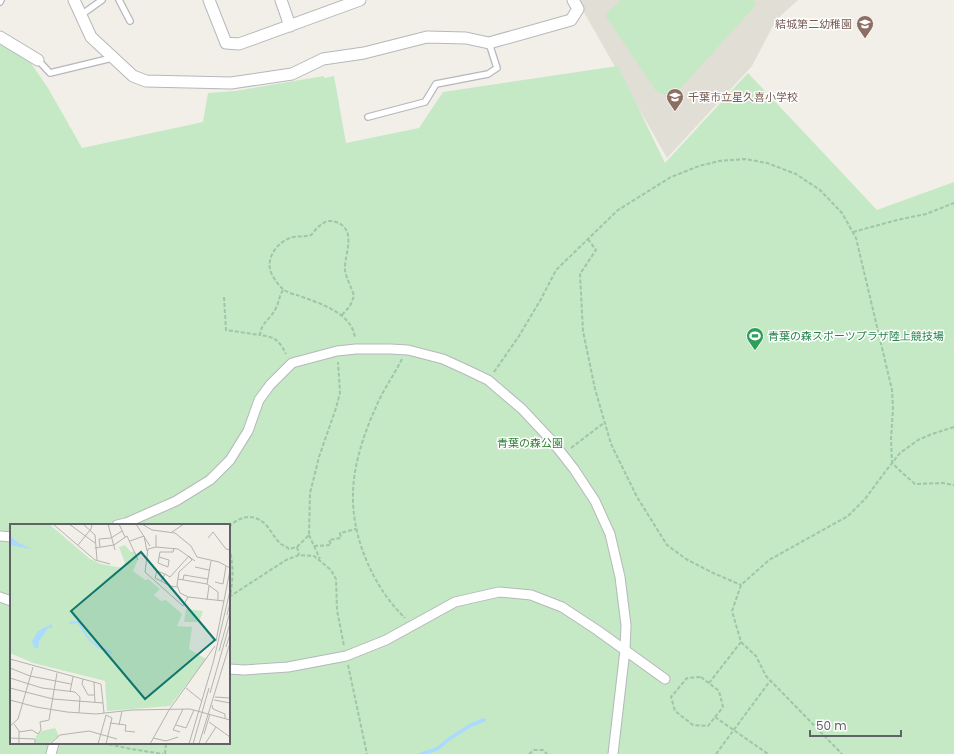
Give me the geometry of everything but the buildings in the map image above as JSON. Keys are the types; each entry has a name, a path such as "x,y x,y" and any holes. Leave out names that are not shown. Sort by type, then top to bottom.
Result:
{"street":[{"path":"74,0 91,37 133,76 146,81 231,83 292,74 322,59 364,53 427,38 466,38 488,43 571,20 578,9 573,0"},
{"path":"209,0 226,43 239,44 360,0"},
{"path":"281,0 290,26"},
{"path":"0,37 38,60"},
{"path":"122,524 176,500 210,480 230,460 248,431 260,400 270,385 292,363 336,351 356,349 408,350 443,359 488,380 522,409 552,441 595,501 610,534 620,577 626,625 625,650 613,754"},
{"path":"230,669 244,670 288,667 346,656 386,640 412,624 455,602 499,592 531,594 562,607 625,650 664,679"},
{"path":"0,597 10,601"},
{"path":"51,754 54,744"}],"lane":[{"path":"81,15 102,0"},
{"path":"119,0 130,21"},
{"path":"368,118 425,102 436,84 488,74 498,68 488,43"},
{"path":"38,60 50,73 112,58"}],"path":[{"path":"488,380 519,336 541,300 556,270 618,210 671,177 699,166 719,161 745,159 767,163 789,171 808,181 830,200 842,213 856,238 892,390 892,462 915,484 943,483 954,485"},
{"path":"853,232 926,214 954,203"},
{"path":"342,315 350,306 354,296 345,272 345,262 349,242 345,228 330,220 321,223 311,235 292,237 282,242 274,249 270,258 270,268 273,277 283,290 320,303 342,315 351,325 355,335 356,349"},
{"path":"588,239 596,250 580,274 583,331 595,388 611,444 637,497 667,545 686,559 741,585"},
{"path":"260,335 260,329 276,309 283,290"},
{"path":"224,297 226,330 272,337 282,345 292,363"},
{"path":"408,350 376,405 365,433 357,464 353,494 354,516 357,529 365,556 375,579 394,608 412,624"},
{"path":"320,560 309,535 310,493 319,457 340,393 336,351"},
{"path":"562,454 605,422"},
{"path":"842,754 766,676 756,656 741,642 732,611 741,585 769,560 848,516 865,499 900,453 918,440 954,427"},
{"path":"230,526 241,518 252,516 258,518 268,526 280,543 290,548 298,547 309,535"},
{"path":"314,546 331,545 329,540 341,538 340,533 357,529"},
{"path":"298,547 299,555"},
{"path":"230,552 233,563 233,581 230,593"},
{"path":"230,596 286,560 299,555 314,556 331,570 336,579 337,610 367,754"},
{"path":"709,683 741,642"},
{"path":"701,677 719,691 723,707 715,717 708,726 693,725 675,711 672,697 687,678 701,677"},
{"path":"716,754 770,681"},
{"path":"715,717 768,754"},
{"path":"108,744 164,754 166,744"},
{"path":"529,754 534,750 543,750 547,754"}],"shaded area":[{"name":"千葉市立星久喜小学校","path":"577,0 798,0 776,20 752,66 667,158"}],"green space":[{"path":"621,0 753,0 756,5 672,98 656,91 605,15"},
{"name":"青葉の森公園","path":"0,44 26,56 48,88 82,148 203,122 208,93 235,91 324,76 324,78 334,76 346,143 419,128 443,92 618,66 665,163 748,73 877,210 954,182 954,754 0,754"}],"waterway":[{"path":"421,754 437,749 449,739 471,725 484,720"}],"place":[{"name":"結城第二幼稚園","path":"865,39"},
{"name":"千葉市立星久喜小学校","path":"675,112"},
{"name":"青葉の森スポーツプラザ陸上競技場","path":"755,351"}]}
